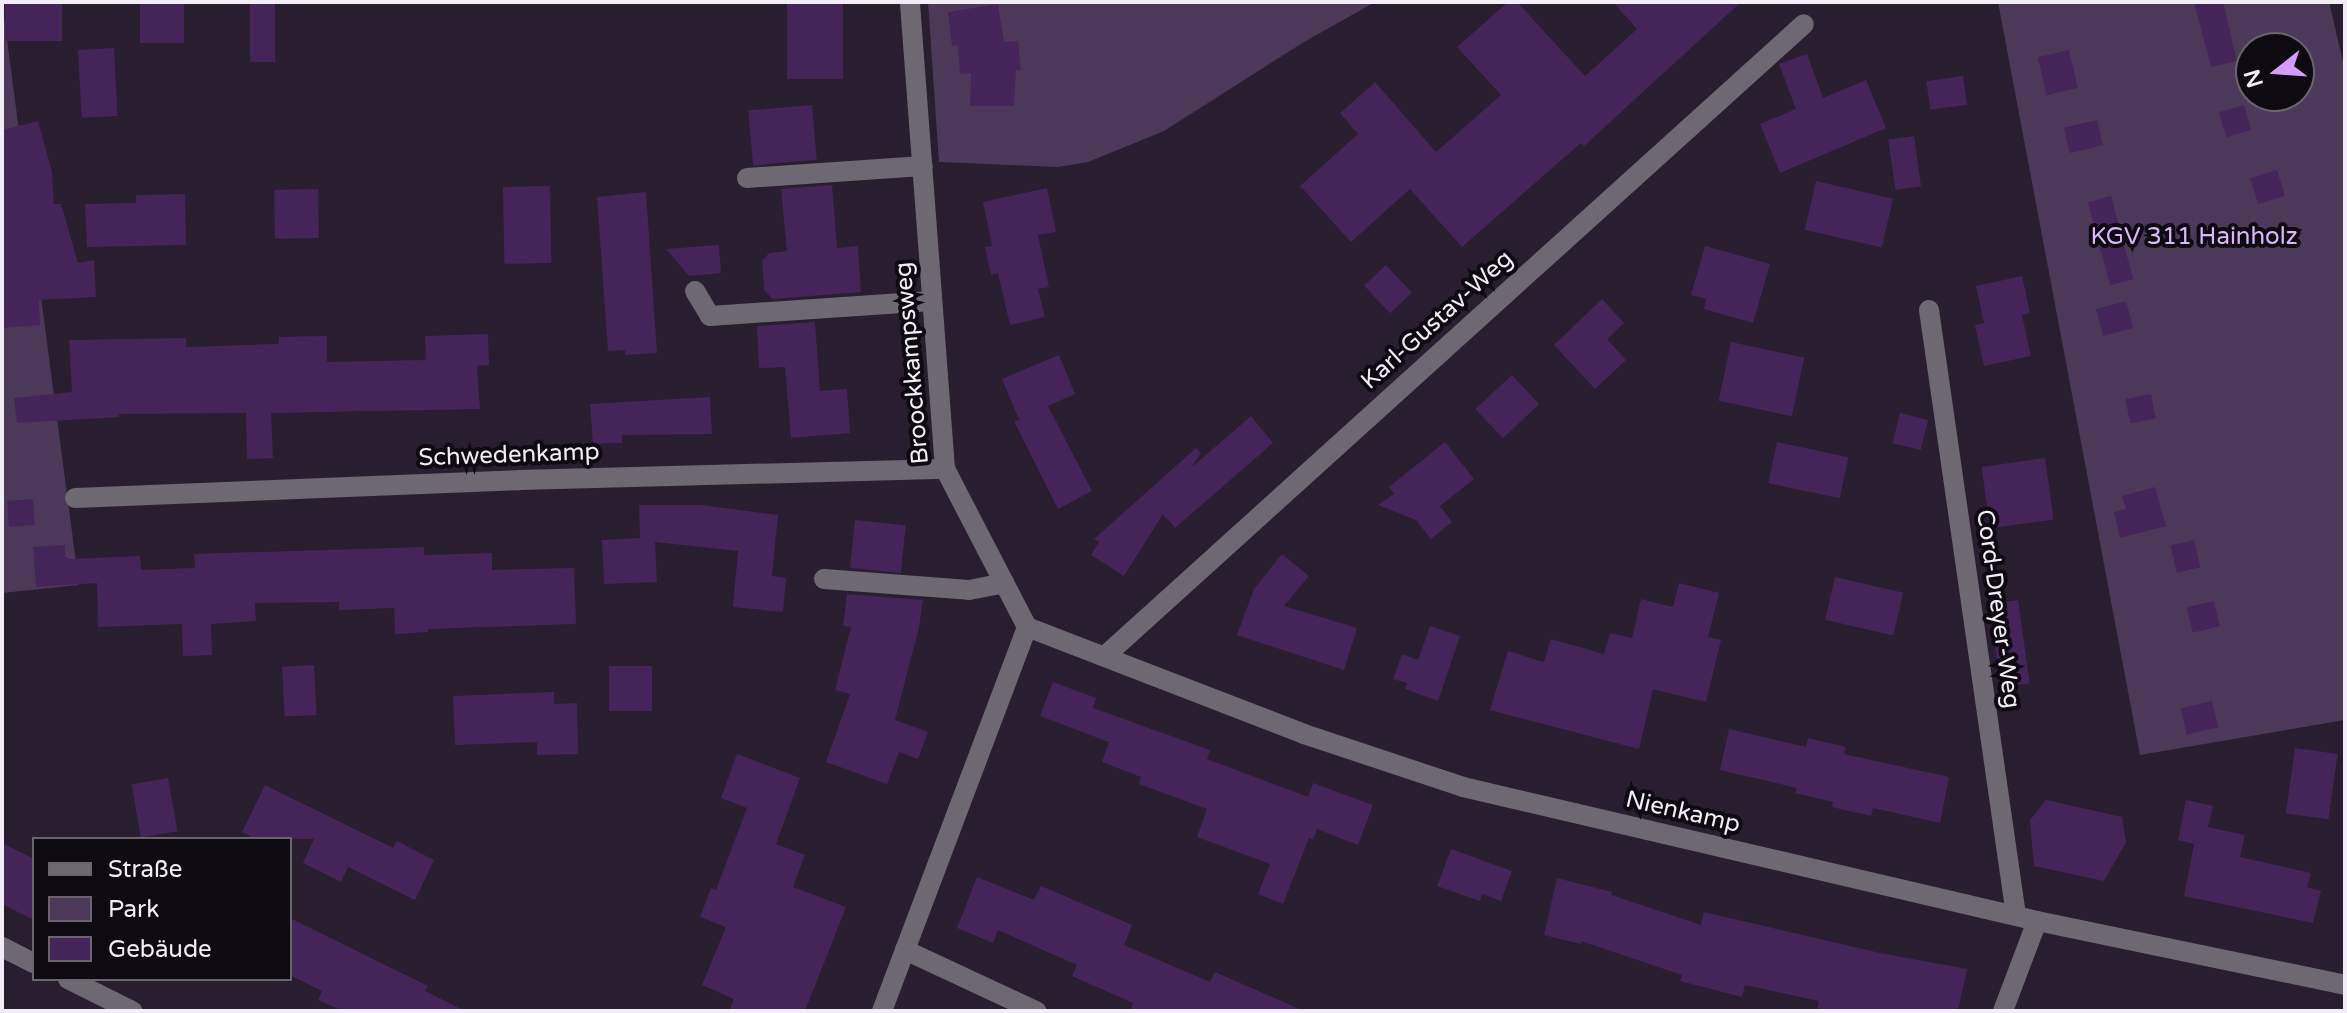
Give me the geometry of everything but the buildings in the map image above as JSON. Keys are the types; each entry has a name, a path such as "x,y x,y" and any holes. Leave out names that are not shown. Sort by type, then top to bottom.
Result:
{"street":[{"name":"Broockkampsweg","path":"910,2 945,469 1027,627"},
{"name":"Karl-Gustav-Weg","path":"1105,656 1804,24"},
{"path":"747,178 923,166"},
{"path":"695,291 710,316 931,301"},
{"name":"Cord-Dreyer-Weg","path":"1929,310 2016,915"},
{"name":"Schwedenkamp","path":"75,498 520,480 945,469"},
{"path":"824,579 969,590 1004,583"},
{"path":"882,1011 1027,627"},
{"name":"Nienkamp","path":"1027,627 1304,734 1463,787 2037,921 2345,985"},
{"path":"2003,1011 2037,921"},
{"path":"2,947 32,962"},
{"path":"905,950 1036,1011"},
{"path":"72,981 132,1011"}],"green space":[{"path":"2,2 79,585 2,593"},
{"path":"928,2 1375,2 1304,42 1164,131 1088,162 1058,167 939,162"},
{"name":"KGV 311 Hainholz","path":"1998,2 2329,2 2345,70 2345,720 2140,755"}]}
